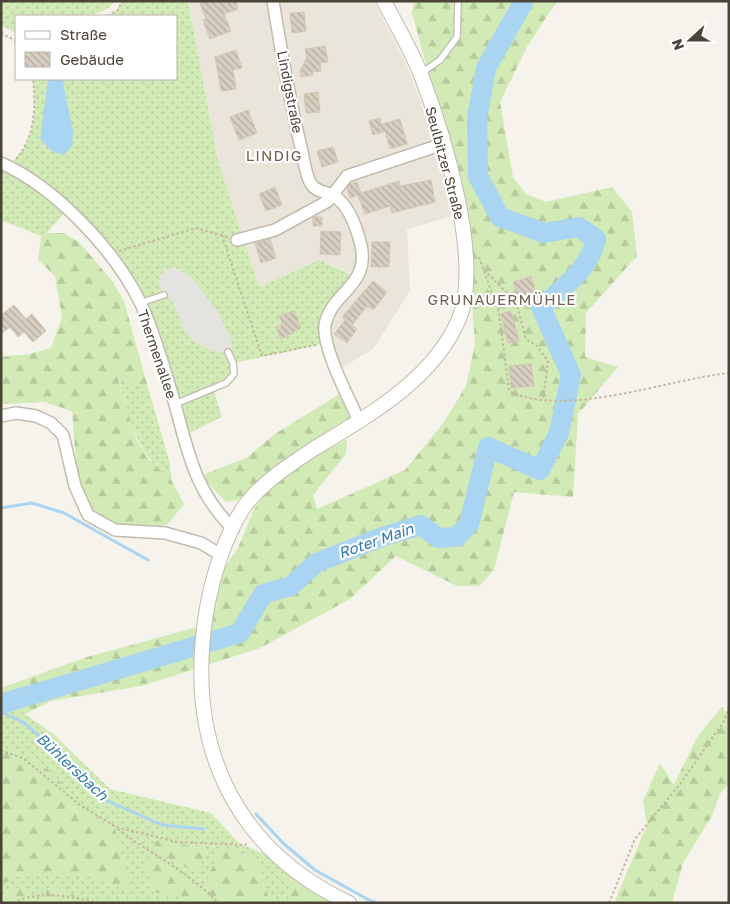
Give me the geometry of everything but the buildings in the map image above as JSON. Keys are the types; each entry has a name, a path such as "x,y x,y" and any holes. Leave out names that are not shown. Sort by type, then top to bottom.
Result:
{"street":[{"name":"Lindigstraße","path":"273,1 292,112 308,176 317,190 335,196 343,204 353,222 364,261 356,280 330,310 325,325 326,344 359,421"},
{"name":"Seulbitzer Straße","path":"349,903 300,875 279,858 258,835 228,795 209,747 202,706 200,677 204,622 210,584 221,555 244,506 282,469 359,421 400,392 438,356 459,319 466,290 462,225 454,184 420,74 384,1"},
{"path":"237,240 275,230 335,196 339,186 347,176 434,147"},
{"name":"Thermenallee","path":"1,163 52,196 78,218 112,258 140,303 156,342 187,452 196,477 218,514 233,529"},
{"path":"1,416 16,413 36,416 51,423 63,436 75,486 88,515 115,530 165,533 202,543 221,555"}],"lane":[{"path":"420,74 440,60 458,38 458,1"},
{"path":"140,303 164,295"},
{"path":"175,404 226,382 234,374 234,363 228,352"}],"path":[{"path":"110,15 118,10 122,1"},
{"path":"1,33 15,40"},
{"path":"18,157 32,129 35,95 32,80"},
{"path":"112,258 120,250 196,228 237,240"},
{"path":"222,235 262,356 326,344"},
{"path":"478,253 499,313 509,391 523,398 553,400 617,395 709,375 729,373"},
{"path":"483,269 516,302 526,339 537,346 548,361 543,400"},
{"path":"609,903 635,838 681,783 724,721 729,707"},
{"path":"1,750 24,759 80,805 116,827 138,845 169,863 218,903"},
{"path":"116,827 177,842 245,845"},
{"path":"13,903 25,896 56,895 100,903"}],"shaded area":[{"path":"188,1 374,1 408,68 438,149 452,216 407,229 410,291 373,349 340,369 328,335 333,311 363,278 319,260 259,287 218,161"},
{"path":"176,268 191,277 218,312 233,345 228,352 220,353 211,350 193,341 186,333 173,303 160,288 159,278 165,269"}],"green space":[{"path":"1,1 114,1 108,8 88,15 15,15 15,32 1,25"},
{"path":"122,1 188,1 218,161 259,287 319,260 357,277 330,311 326,343 234,363 234,374 213,388 222,417 187,434 123,266 87,220 66,199 13,161 26,144 33,123 33,80 178,80 178,15 110,15 117,10"},
{"path":"414,1 557,1 527,47 500,102 513,177 526,194 546,202 612,187 632,212 637,256 586,313 585,357 618,367 578,414 573,497 514,492 494,570 479,586 457,586 396,556 350,599 260,648 142,686 51,701 25,714 1,697 1,688 87,657 212,623 221,572 238,548 254,509 268,491 313,457 347,439 346,454 313,495 317,509 405,470 444,422 466,386 475,344 465,208 412,13"},
{"path":"1,167 35,188 65,212 47,233 41,236 1,220"},
{"path":"47,233 64,233 80,243 112,281 124,301 149,391 118,379 136,438 147,458 172,481 184,504 168,524 138,531 116,526 89,513 78,489 72,411 44,402 1,404 1,357 29,354 51,348 62,317 55,276 38,260 41,236"},
{"path":"118,378 149,391 169,460 172,481 160,471 142,447 131,421"},
{"path":"341,393 350,421 294,454 238,500 226,502 205,480 205,474 246,458 275,434"},
{"path":"1,697 52,733 110,789 211,813 240,844 265,854 302,882 344,903 1,903"},
{"path":"722,707 729,717 729,783 720,794 713,814 683,863 672,903 614,903 647,825 643,801 660,763 674,785 697,737"},
{"path":"1,748 17,753 54,773 76,804 94,819 115,829 132,890 84,877 49,873 32,874 16,878 1,885"},
{"path":"159,841 205,848 200,872 187,868 158,852 153,842"},
{"path":"219,850 239,852 259,863 270,903 192,903 176,893 156,893 146,867 152,856 168,865 200,889 207,880"},
{"path":"265,854 302,882 344,903 291,903 290,887 285,875"},
{"path":"21,886 38,902 46,898 46,888 62,887 84,903 1,903 1,899"}],"water":[{"path":"48,80 62,80 73,130 72,146 64,155 53,152 40,139"}],"waterway":[{"name":"Roter Main","path":"1,704 240,633 263,594 291,586 316,563 382,537 421,525 438,538 457,537 469,524 488,447 540,470 559,433 571,375 541,307 567,285 582,269 593,250 596,239 579,227 544,233 500,217 478,176 477,118 486,68 524,1"},
{"path":"1,508 32,503 64,513 148,560"},
{"name":"Bühlersbach","path":"1,712 23,722 77,769 108,801 162,825 204,829"},
{"name":"Bühlersbach","path":"256,814 284,844 315,870 377,903"}],"district":[{"name":"LINDIG","path":"274,156"},
{"name":"GRUNAUERMÜHLE","path":"502,300"}]}
